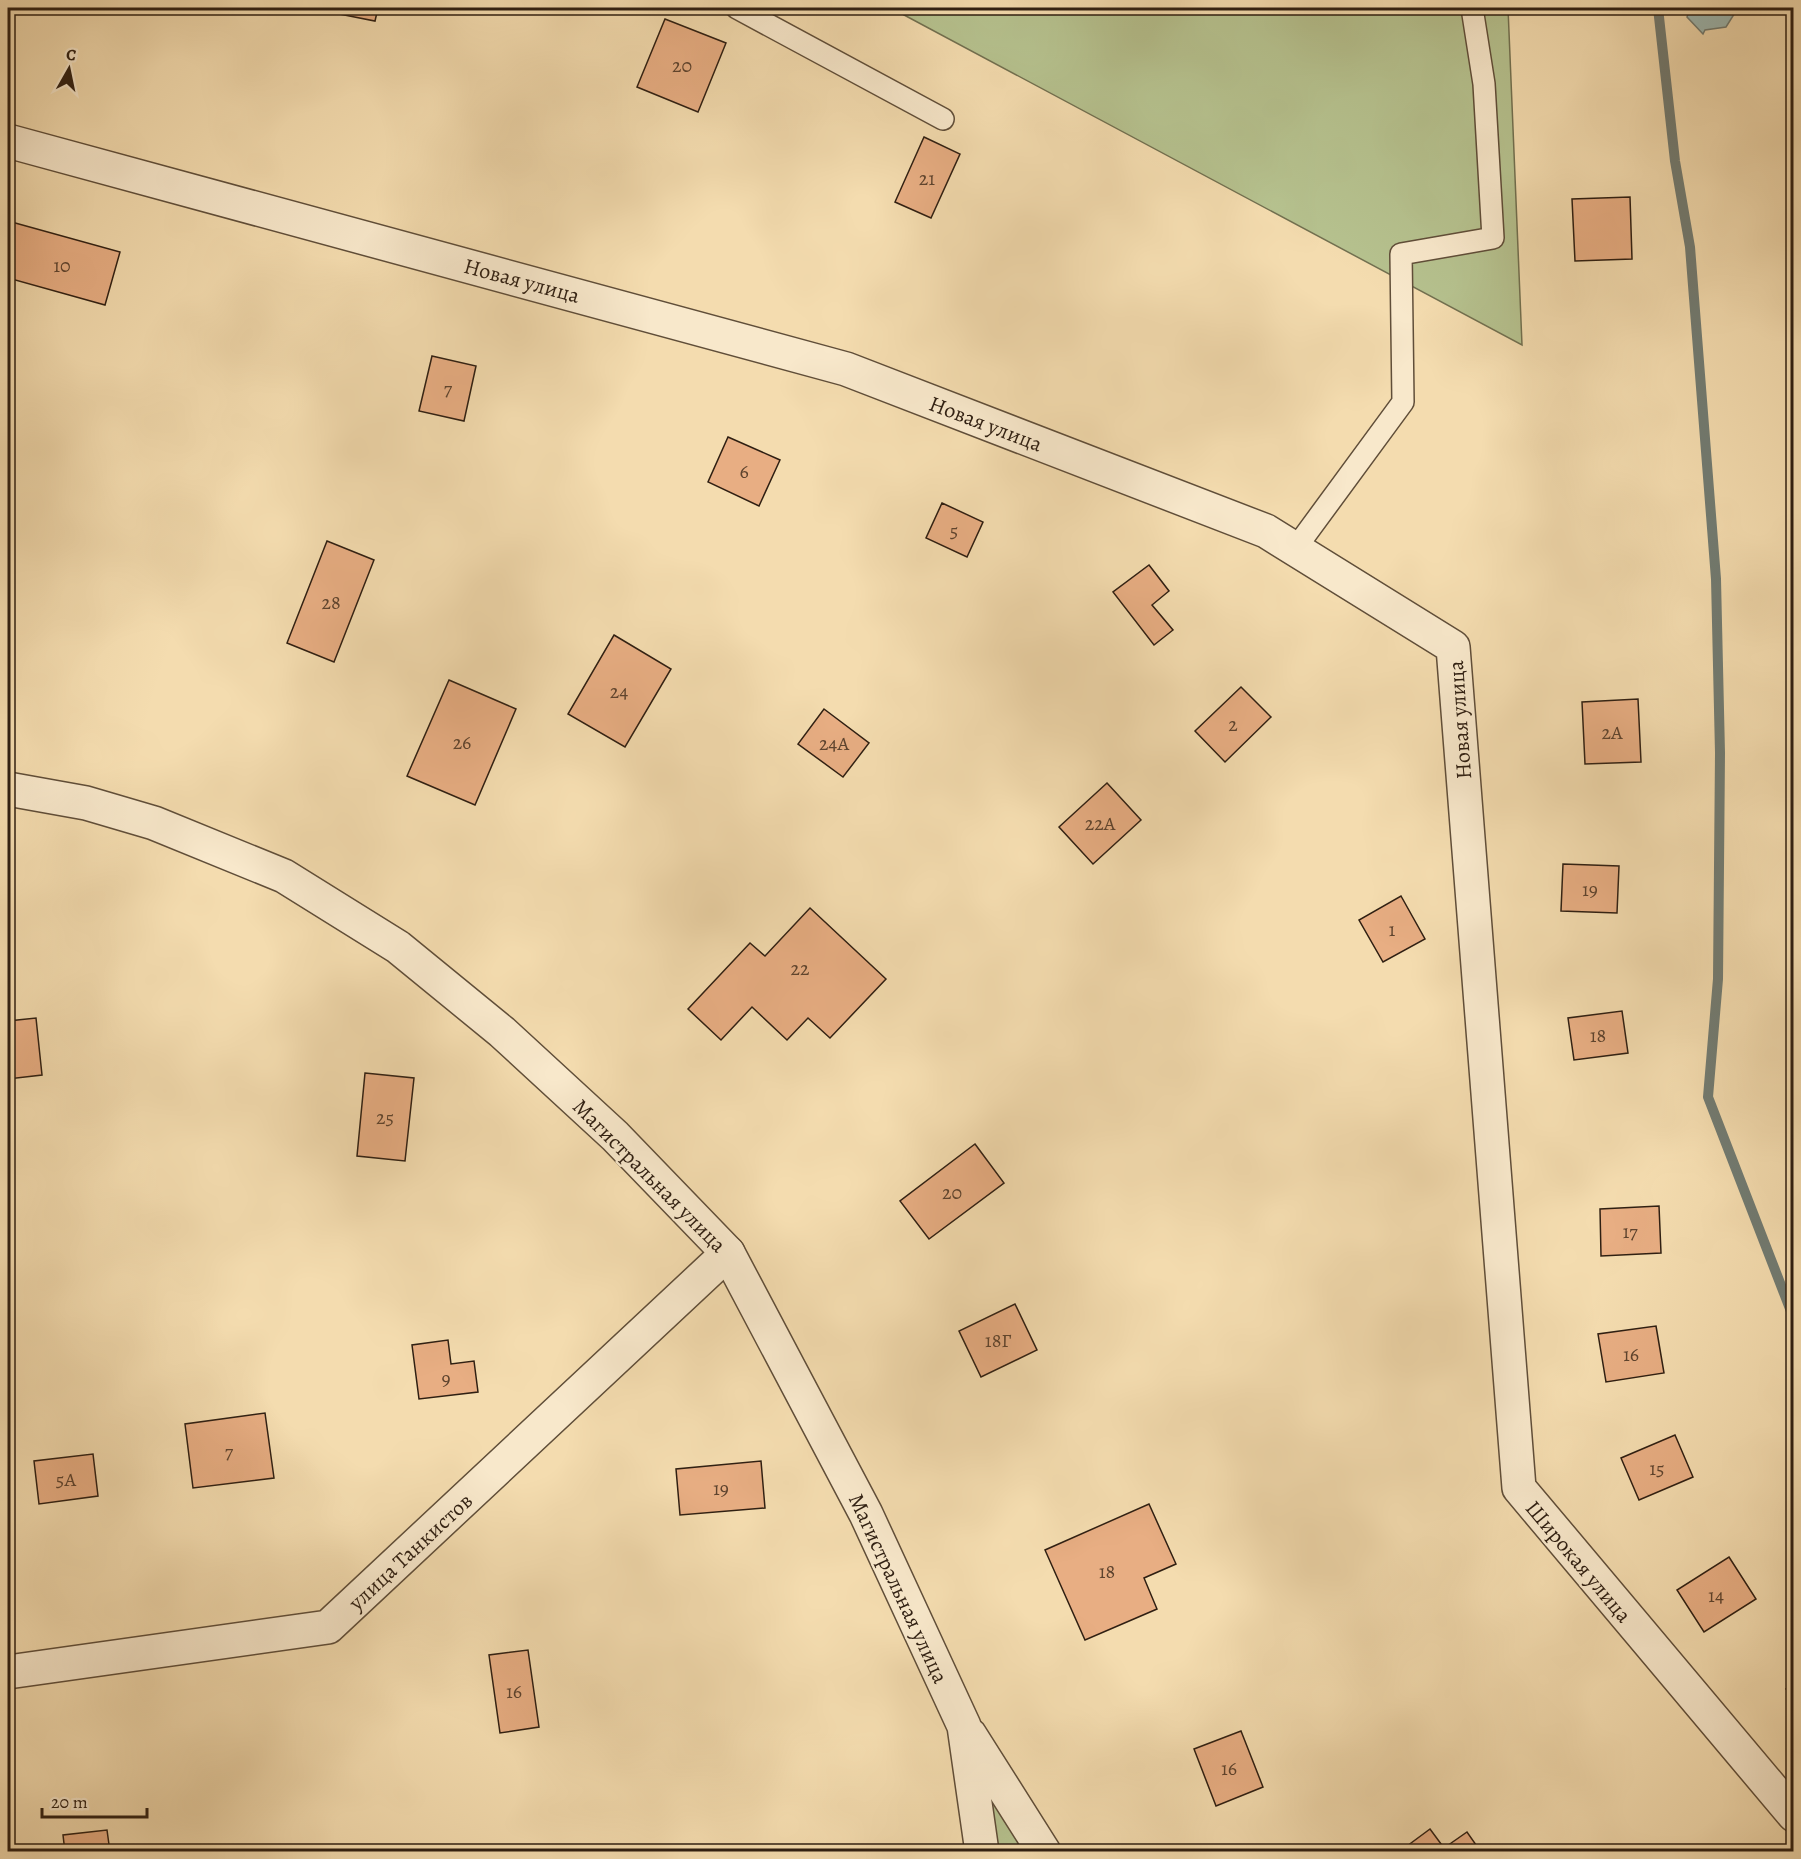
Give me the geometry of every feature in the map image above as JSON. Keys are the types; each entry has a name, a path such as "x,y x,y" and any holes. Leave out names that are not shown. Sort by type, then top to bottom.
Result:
{"street":[{"name":"Новая улица","path":"8,141 846,369 1266,531 1453,647 1492,1144"},
{"name":"Магистральная улица","path":"8,789 86,803 165,827 284,876 398,947 502,1032 615,1136 728,1253 866,1514 964,1726 982,1851"},
{"name":"Широкая улица","path":"1492,1144 1519,1488 1794,1815"},
{"name":"улица Танкистов","path":"8,1672 328,1627 728,1253"},
{"path":"964,1726 1044,1851"}],"lane":[{"path":"738,8 943,119"},
{"path":"1295,549 1403,402 1401,254 1493,238 1484,84 1472,8"}],"green space":[{"path":"891,8 1508,8 1522,345"},
{"path":"984,1786 1028,1851 994,1851"}],"water":[{"path":"1690,8 1738,8 1726,27 1705,30 1703,34 1687,17"}],"building":[{"path":"325,8 378,8 375,21 324,11"},
{"path":"665,19 726,43 698,112 637,87"},
{"path":"924,137 960,154 931,218 895,202"},
{"path":"1630,197 1632,259 1575,261 1572,199"},
{"path":"8,221 120,252 105,305 8,278"},
{"path":"432,356 476,366 464,421 419,411"},
{"path":"728,437 780,460 759,506 708,482"},
{"path":"942,503 983,522 967,557 926,538"},
{"path":"327,541 374,560 334,662 287,643"},
{"path":"1149,565 1169,591 1152,605 1173,630 1154,645 1113,592"},
{"path":"614,635 671,669 625,747 568,714"},
{"path":"449,680 516,709 475,805 407,776"},
{"path":"1241,687 1271,717 1225,762 1195,731"},
{"path":"1638,699 1641,762 1585,764 1582,702"},
{"path":"824,709 869,743 843,777 798,744"},
{"path":"1107,783 1141,820 1093,864 1059,827"},
{"path":"1563,864 1619,866 1617,913 1561,911"},
{"path":"1401,896 1425,939 1383,962 1359,920"},
{"path":"810,908 886,979 830,1038 808,1018 787,1040 752,1007 721,1040 688,1009 750,943 765,956"},
{"path":"1622,1011 1628,1053 1574,1060 1568,1018"},
{"path":"36,1018 42,1075 8,1079 8,1021"},
{"path":"365,1073 414,1078 405,1161 357,1156"},
{"path":"975,1144 1004,1183 929,1239 900,1201"},
{"path":"1659,1206 1661,1253 1601,1256 1600,1209"},
{"path":"1015,1304 1037,1350 981,1377 959,1331"},
{"path":"1656,1326 1664,1373 1606,1382 1598,1334"},
{"path":"448,1340 451,1364 474,1361 478,1392 419,1399 412,1345"},
{"path":"265,1413 274,1478 193,1488 185,1424"},
{"path":"1675,1435 1693,1477 1639,1500 1621,1458"},
{"path":"93,1454 98,1496 39,1504 34,1461"},
{"path":"761,1461 765,1508 680,1515 676,1469"},
{"path":"1149,1504 1176,1564 1144,1578 1157,1609 1085,1640 1045,1550"},
{"path":"1729,1557 1756,1599 1704,1632 1677,1590"},
{"path":"528,1650 539,1727 500,1733 489,1655"},
{"path":"1794,1683 1794,1700 1786,1689"},
{"path":"1241,1731 1263,1787 1216,1806 1194,1749"},
{"path":"1430,1829 1444,1848 1467,1832 1481,1852 1399,1852"},
{"path":"107,1830 110,1852 65,1852 63,1835"},
{"path":"288,1845 289,1852 256,1852 256,1850"}],"waterway":[{"path":"1658,8 1675,161 1690,247 1716,579 1720,753 1718,979 1708,1097 1794,1319"}]}
